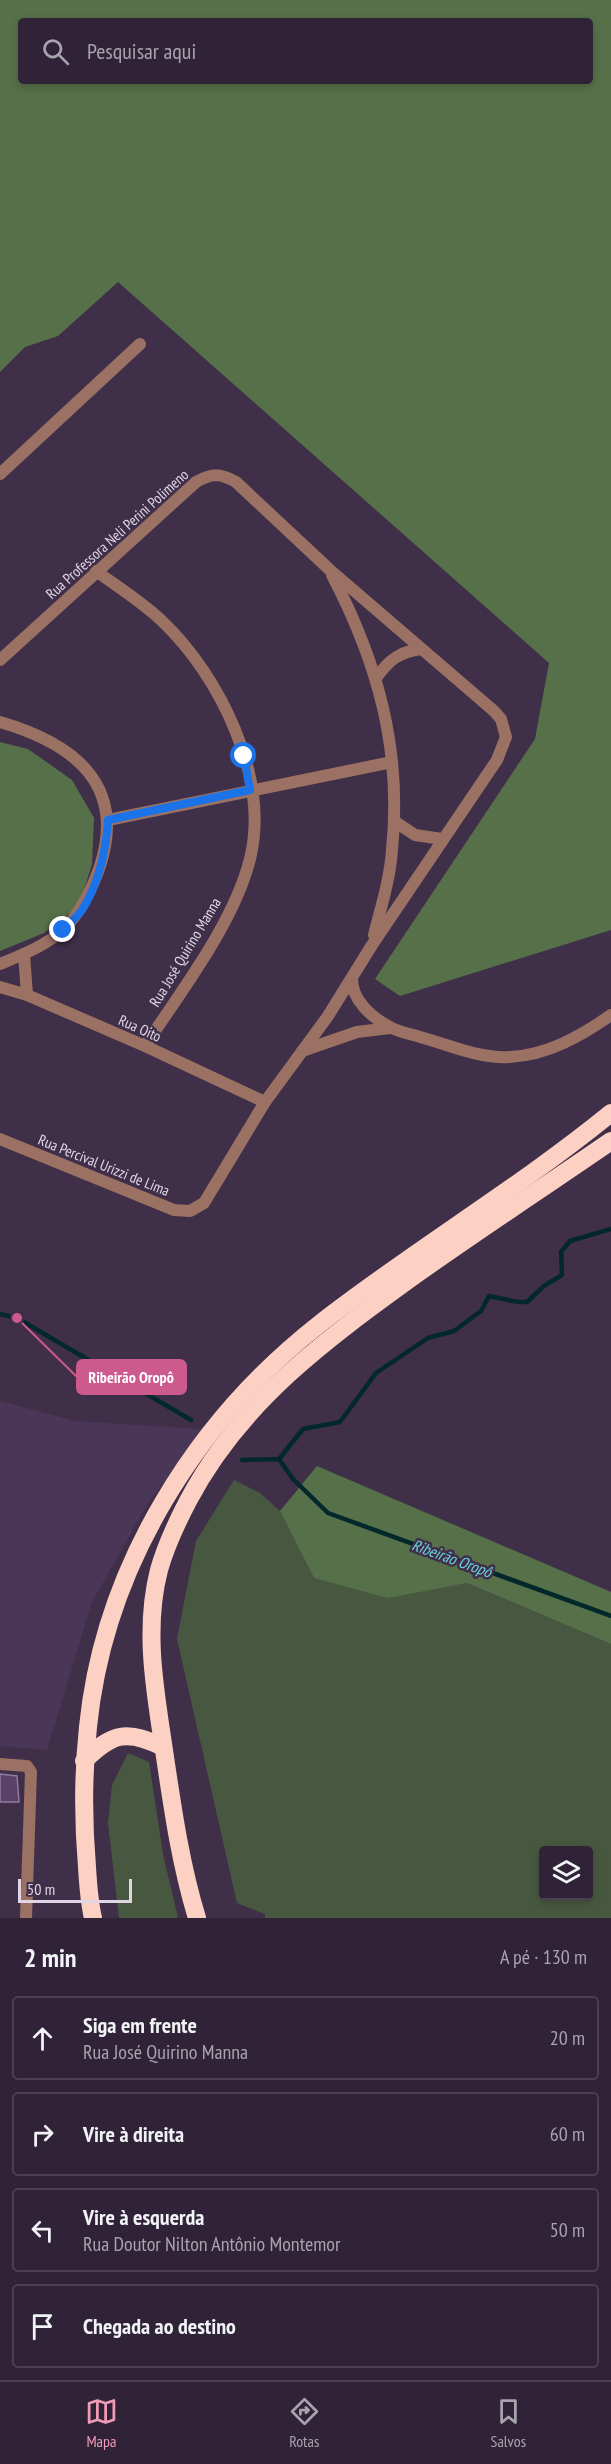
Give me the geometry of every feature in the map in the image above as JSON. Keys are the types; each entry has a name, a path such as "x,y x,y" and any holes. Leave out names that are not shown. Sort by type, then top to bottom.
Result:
{"highway":[{"path":"91,1914 84,1809 84,1761 96,1669 133,1558 166,1497 191,1458 224,1414 268,1370 321,1323 611,1113"},
{"path":"197,1918 182,1859 163,1747 151,1654 152,1612 159,1571 171,1533 203,1472 246,1414 299,1363 358,1316 432,1263 611,1141"},
{"path":"84,1761 111,1738 123,1735 138,1736 163,1747"}],"street":[{"path":"0,474 140,344"},
{"name":"Rua Professora Neli Perini Polimeno","path":"0,660 196,482 214,474 224,475 236,482 330,570 501,719 506,737 496,760 442,839"},
{"path":"330,570 356,621 376,678 388,728 392,762 394,821 392,851 386,888 372,945"},
{"name":"Rua José Quirino Manna","path":"96,571 160,619 186,646 209,678 234,727 244,756 255,824 250,861 225,921 145,1046"},
{"path":"376,678 392,657 410,650 421,649"},
{"path":"0,722 44,737 74,756 92,778 103,797 108,820 106,848 81,910 63,930 24,954 0,964"},
{"path":"108,820 392,762"},
{"path":"265,1102 352,979 442,839 415,835 394,821"},
{"path":"24,954 27,995"},
{"path":"352,979 352,991 355,997 390,1028 470,1052 511,1057 555,1047 576,1039 606,1018 611,1009"},
{"name":"Rua Oito","path":"0,987 27,995 145,1046 265,1102"},
{"path":"302,1051 357,1032 390,1028"},
{"name":"Rua Percival Urizzi de Lima","path":"0,1139 174,1210 190,1211 198,1208 218,1182 265,1102"},
{"path":"0,1764 27,1766 31,1772 26,1918"}],"shaded area":[{"path":"0,1401 75,1421 204,1429 148,1503 92,1602 47,1750 0,1746"}],"green space":[{"path":"0,0 611,0 611,930 400,996 375,979 535,739 549,663 118,282 58,336 25,347 0,372"},
{"path":"0,742 28,749 72,780 94,818 92,864 79,906 44,933 0,951"},
{"path":"317,1466 611,1592 611,1644 467,1583 388,1598 314,1578 280,1511"},
{"path":"234,1480 260,1493 280,1511 314,1578 388,1597 467,1583 611,1644 611,1918 265,1918 265,1914 237,1903 177,1639 196,1541"},
{"path":"128,1753 149,1762 163,1854 178,1918 119,1918 108,1823 112,1785"}],"building":[{"path":"0,1774 17,1776 19,1802 0,1802"}],"waterway":[{"path":"279,1459 303,1429 340,1422 376,1373 428,1338 454,1331 481,1311 489,1296 527,1302 544,1286 562,1275 561,1252 570,1241 611,1229"},
{"name":"Ribeirão Oropô","path":"0,1314 17,1318 191,1420"},
{"name":"Ribeirão Oropô","path":"242,1460 279,1459 293,1479 328,1513 611,1616"}],"place":[{"name":"Ribeirão Oropô","path":"17,1318"}],"route":[{"path":"63,930 81,910 97,875 106,848 108,820 250,790 244,756"}]}
